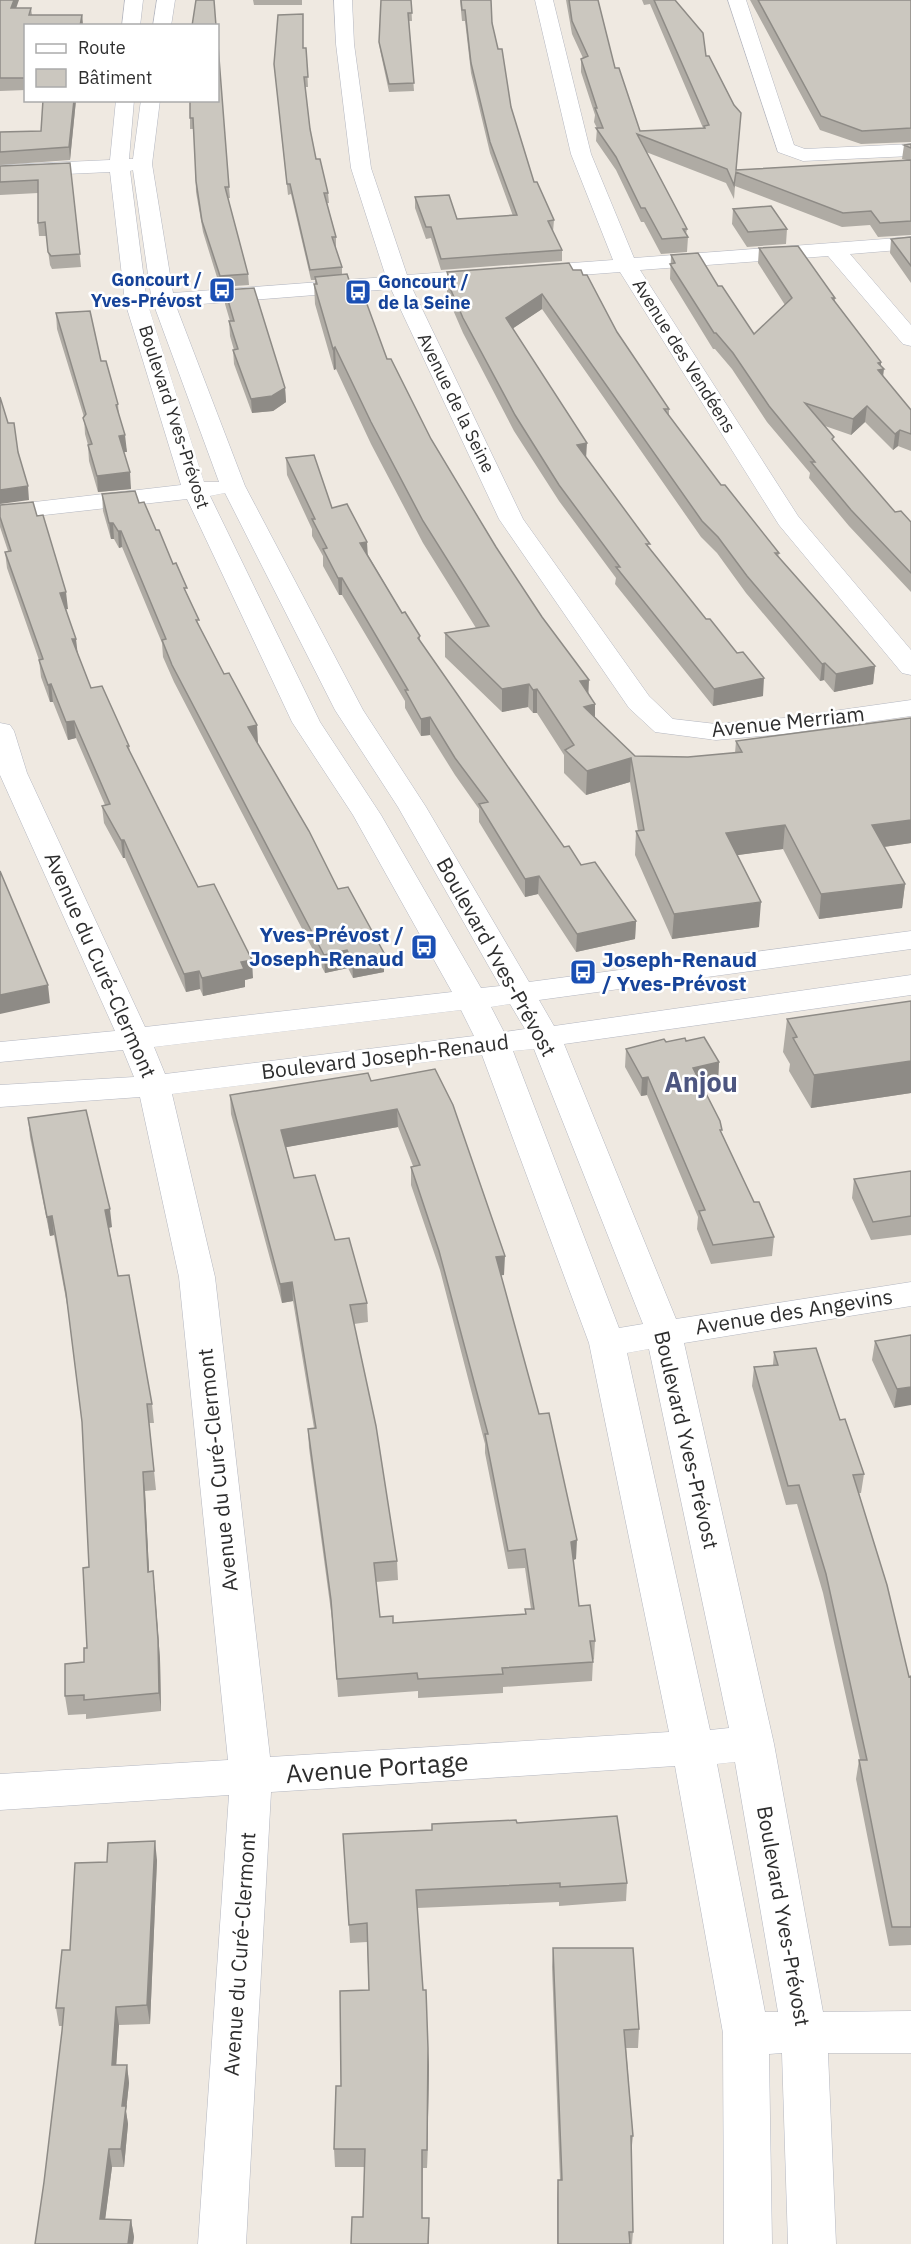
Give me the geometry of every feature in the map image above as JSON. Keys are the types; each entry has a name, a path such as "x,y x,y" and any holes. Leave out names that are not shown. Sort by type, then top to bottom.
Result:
{"street":[{"path":"131,24 134,0"},
{"path":"162,24 166,0"},
{"name":"Avenue de la Seine","path":"343,0 345,44 361,168 399,283 512,519 639,702 665,726"},
{"name":"Avenue des Vendéens","path":"544,0 580,154 626,265 788,520 911,667"},
{"path":"737,0 785,148 803,154 911,150"},
{"name":"Boulevard Yves-Prévost","path":"125,102 119,165 195,491 301,713 367,815 472,1000 494,1044 607,1343 693,1748 746,2033 748,2244"},
{"name":"Boulevard Yves-Prévost","path":"151,102 142,164 150,302 233,486 346,705 412,807 545,1037 664,1333 753,1744 804,2033 812,2244"},
{"path":"0,171 142,164"},
{"path":"150,302 911,243"},
{"path":"834,249 911,339"},
{"path":"0,513 233,486"},
{"path":"301,713 346,705"},
{"name":"Avenue Merriam","path":"665,726 716,732 784,726 911,708"},
{"name":"Avenue du Curé-Clermont","path":"0,731 13,773 154,1086 197,1277 251,1776 222,2244"},
{"path":"0,1052 135,1040 472,1000 911,940"},
{"name":"Boulevard Joseph-Renaud","path":"0,1096 154,1086 494,1044 911,985"},
{"name":"Avenue des Angevins","path":"607,1343 911,1294"},
{"name":"Avenue Portage","path":"0,1792 753,1744"},
{"path":"746,2033 911,2032"}],"building":[{"path":"0,0 14,0 11,8 31,8 29,15 82,15 80,24 24,24 24,78 0,78"},
{"path":"196,0 214,0 216,24 192,24"},
{"path":"381,0 411,0 412,13 408,13 414,83 389,84 379,42"},
{"path":"461,0 491,0 492,23 498,49 502,49 511,107 534,182 537,182 554,220 548,221 562,250 441,259 431,227 426,227 415,197 449,195 457,219 517,215 490,142 471,63 465,10 462,10"},
{"path":"569,0 598,0 615,68 619,68 640,131 705,128 704,126 709,125 654,0 675,0 703,33 706,56 709,56 734,105 741,113 736,170 911,160 911,221 880,223 871,211 843,213 736,172 734,185 727,169 637,134 687,229 683,229 688,237 662,239 645,208 641,208 616,157 596,128 603,128 581,59 588,56 572,21"},
{"path":"758,0 911,0 911,128 862,131 821,116"},
{"path":"303,14 303,48 306,48 308,77 304,77 310,129 316,159 320,159 328,193 324,193 336,237 332,237 342,267 310,270 290,184 287,184 274,64 278,15"},
{"path":"219,58 229,187 225,187 248,274 220,276 202,221 196,181 193,118 190,118 190,102 219,102"},
{"path":"43,102 74,102 69,147 0,152 0,132 41,131"},
{"path":"70,163 80,254 51,256 48,252 45,222 38,223 38,180 0,182 0,166"},
{"path":"771,206 787,229 748,232 733,209"},
{"path":"911,237 911,266 891,239"},
{"path":"798,246 835,298 832,298 881,362 878,363 884,369 878,370 911,410 911,434 900,430 895,434 867,406 853,419 805,403 834,437 832,439 895,512 901,511 911,522 911,573 851,510 811,462 815,462 769,406 733,353 714,333 670,264 675,263 671,255 698,253 718,286 722,286 754,334 792,298 759,248"},
{"path":"569,263 573,270 581,270 583,275 587,275 617,332 669,409 664,409 721,485 725,485 779,553 775,553 875,666 836,674 825,663 822,664 747,576 718,537 702,521 542,294 506,318 587,443 577,445 650,544 646,544 706,619 710,619 737,653 743,652 764,678 714,689 616,567 620,567 559,485 515,415 463,318 447,281 450,281 447,272"},
{"path":"347,274 351,286 360,285 387,359 391,359 431,439 496,547 542,617 589,680 580,681 595,704 584,707 635,756 688,757 742,752 736,741 911,718 911,820 872,825 905,884 821,894 785,825 726,833 761,902 674,914 636,831 644,830 631,758 587,771 565,750 574,745 537,689 533,690 529,684 502,689 445,633 489,626 423,521 335,347 333,349 314,284 317,284 315,277"},
{"path":"254,288 285,388 272,396 251,399 233,350 238,349 229,321 234,321 225,290"},
{"path":"90,311 101,361 106,361 118,404 116,405 125,435 119,436 130,472 97,476 88,445 92,444 83,418 86,414 56,313"},
{"path":"0,397 8,423 14,423 18,452 28,486 0,490"},
{"path":"314,455 332,508 347,504 367,542 360,543 402,613 405,612 420,636 418,638 564,847 569,846 581,865 595,862 636,921 577,934 539,876 525,879 479,804 488,802 455,758 430,717 421,719 405,690 408,690 342,578 338,578 323,549 327,548 286,458"},
{"path":"135,491 139,503 144,502 156,530 159,530 173,564 176,563 187,588 184,588 199,620 196,620 224,674 229,673 257,725 248,727 309,831 338,889 348,887 384,953 352,960 347,950 324,955 172,665 162,640 166,639 121,531 118,531 113,523 109,523 102,494"},
{"path":"33,502 37,516 43,515 66,592 60,593 76,639 72,639 91,688 102,686 129,746 127,746 198,887 214,884 252,960 241,962 244,969 202,978 199,971 184,974 124,840 121,840 102,806 110,804 74,721 66,722 51,684 48,685 39,660 43,659 5,552 11,551 0,517 0,505"},
{"path":"0,871 48,985 0,995"},
{"path":"911,1001 911,1061 814,1075 793,1038 797,1037 787,1019"},
{"path":"704,1037 719,1062 693,1068 720,1121 722,1130 720,1130 754,1202 759,1202 774,1237 713,1245 699,1211 705,1210 648,1077 642,1078 626,1049 664,1039 666,1042 685,1038 686,1041"},
{"path":"435,1069 453,1105 505,1256 496,1257 539,1414 549,1413 577,1540 571,1542 579,1606 590,1605 595,1641 590,1641 593,1662 502,1668 503,1674 418,1679 417,1673 337,1679 331,1600 308,1429 316,1428 292,1282 280,1284 230,1095 368,1073 371,1081","holes":["397,1109 420,1165 411,1167 439,1251 488,1434 485,1434 508,1551 525,1549 534,1609 525,1609 526,1614 393,1623 393,1616 380,1617 374,1563 397,1561 376,1426 350,1305 367,1303 349,1238 335,1240 315,1175 294,1178 281,1130"]},
{"path":"86,1110 110,1209 105,1210 118,1276 129,1275 152,1404 147,1404 154,1471 143,1472 148,1572 153,1571 158,1640 159,1693 84,1700 84,1695 65,1696 65,1664 84,1662 84,1648 87,1648 83,1568 89,1567 82,1422 66,1293 52,1216 47,1217 28,1118"},
{"path":"911,1171 911,1216 873,1222 854,1179"},
{"path":"911,1335 911,1387 897,1389 875,1341"},
{"path":"816,1348 840,1420 845,1419 864,1474 853,1475 887,1585 909,1677 911,1676 911,1927 892,1927 859,1760 867,1760 826,1574 799,1485 788,1486 754,1367 778,1365 774,1352"},
{"path":"617,1816 627,1883 560,1887 560,1883 416,1890 423,1990 426,1990 428,2048 427,2150 422,2150 422,2218 429,2218 428,2244 351,2244 352,2217 363,2217 365,2149 334,2149 336,2086 341,2086 340,1991 369,1990 367,1923 349,1925 343,1834 432,1830 432,1824 516,1820 517,1823"},
{"path":"155,1841 147,2005 116,2007 112,2065 127,2065 122,2106 126,2106 121,2149 109,2149 100,2219 131,2220 128,2244 35,2244 62,2031 64,2008 56,2008 62,1950 70,1950 75,1863 107,1862 108,1843"},
{"path":"553,1948 633,1948 639,2029 624,2030 633,2136 631,2136 633,2232 629,2232 630,2244 558,2244 558,2180 562,2180"}],"place":[{"name":"Goncourt / Yves-Prévost","path":"222,290"},
{"name":"Goncourt / de la Seine","path":"358,292"},
{"name":"Yves-Prévost / Joseph-Renaud","path":"424,947"},
{"name":"Joseph-Renaud / Yves-Prévost","path":"583,972"}],"district":[{"name":"Anjou","path":"701,1083"}]}
